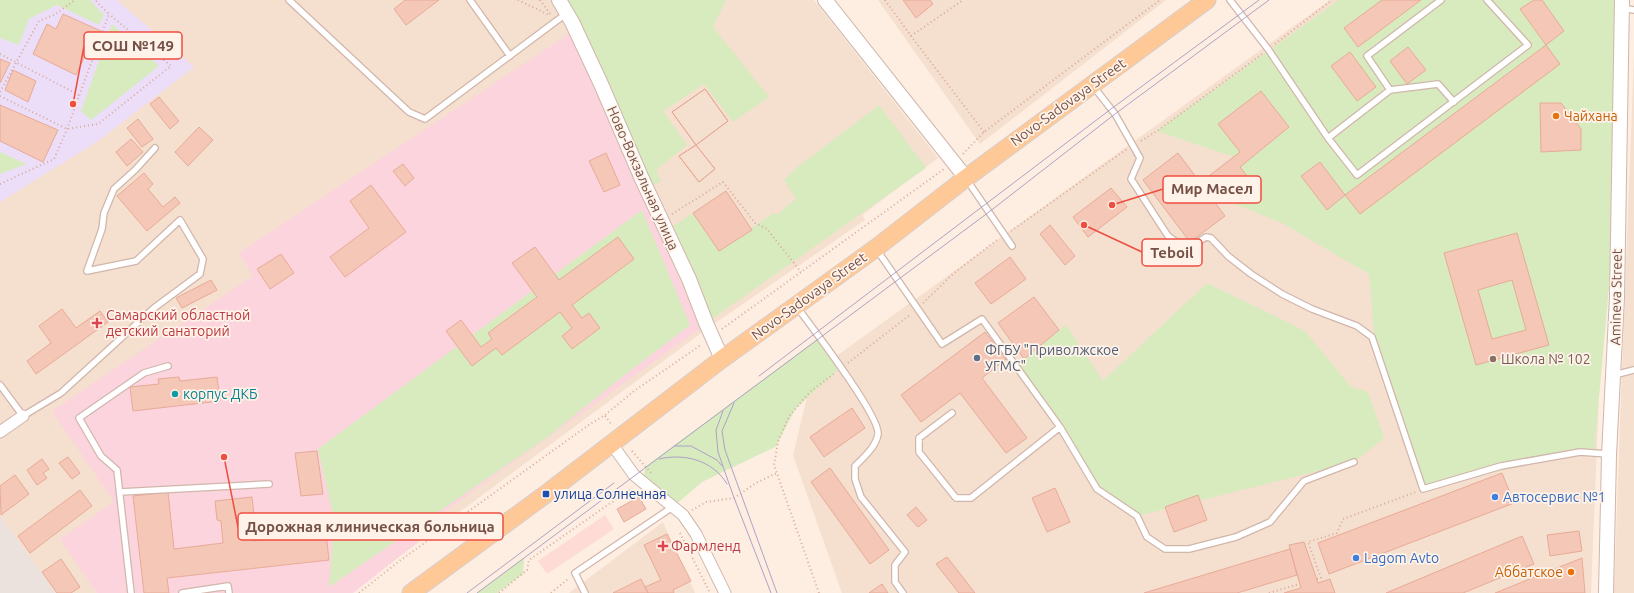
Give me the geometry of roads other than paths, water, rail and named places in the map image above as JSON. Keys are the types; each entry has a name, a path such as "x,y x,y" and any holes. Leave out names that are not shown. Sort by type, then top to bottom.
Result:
{"main road":[{"name":"Novo-Sadovaya Street","path":"411,593 546,494 722,359 876,248 966,178 1207,0"}],"street":[{"name":"Ново-Вокзальная улица","path":"559,0 568,13 688,279 722,359"},
{"path":"825,0 966,178"},
{"name":"Amineva Street","path":"1606,593 1609,454 1614,375 1626,6"},
{"path":"0,432 23,416"},
{"path":"611,443 634,475 674,506 683,515 696,534 725,593"}],"lane":[{"path":"290,0 409,112 425,119 568,13"},
{"path":"470,0 510,56"},
{"path":"1230,0 1268,49 1328,138 1357,174 1528,45 1487,0"},
{"path":"1390,90 1367,56 1441,0"},
{"path":"1328,138 1390,90 1438,84 1454,102"},
{"path":"1092,85 1115,114 1140,158 1131,179 1168,236 1178,243 1190,247 1206,237 1211,238 1228,256 1282,294 1312,309 1357,326 1372,336 1423,489 1501,466 1580,452 1609,454"},
{"path":"0,385 23,416 61,393 154,308 200,274 203,259 180,220 136,261 87,271 102,229 104,213 114,189 135,170 155,148"},
{"path":"966,178 1012,246"},
{"path":"876,248 942,344 982,319 1060,427 1097,489 1137,516 1147,537 1165,548 1189,549 1236,537 1270,522 1304,481 1354,462"},
{"path":"796,305 841,367 873,419 878,433 871,449 855,466 855,479 861,497 904,552 895,565 895,582 903,593"},
{"path":"131,593 117,470 101,456 79,418 144,373 168,366"},
{"path":"1614,375 1634,370"},
{"path":"952,413 919,438 919,452 956,498 971,498 1060,427"},
{"path":"120,492 269,484"},
{"path":"585,593 575,573 674,506"},
{"path":"182,593 228,586 229,593"}],"tram line":[{"path":"759,376 1111,109 1259,0"},
{"path":"477,593 989,212 1115,114 1269,0"},
{"path":"734,403 722,431 725,450 777,593"},
{"path":"723,411 716,430 718,452 771,593"},
{"path":"674,446 691,446 717,460 722,466"},
{"path":"659,459 678,457 697,460 714,469 727,484"},
{"path":"467,593 614,483"}],"place":[{"name":"СОШ №149","path":"73,104"},
{"name":"Чайхана","path":"1556,116"},
{"name":"Мир Масел","path":"1112,205"},
{"name":"Teboil","path":"1084,225"},
{"name":"Самарский областной детский санаторий","path":"97,323"},
{"name":"ФГБУ \"Приволжское УГМС\"","path":"977,358"},
{"name":"Школа № 102","path":"1493,359"},
{"name":"корпус ДКБ","path":"175,394"},
{"name":"Дорожная клиническая больница","path":"224,457"},
{"name":"улица Солнечная","path":"546,494"},
{"name":"Автосервис №1","path":"1495,497"},
{"name":"Фармленд","path":"663,546"},
{"name":"Lagom Avto","path":"1356,558"},
{"name":"Аббатское","path":"1571,572"}]}
